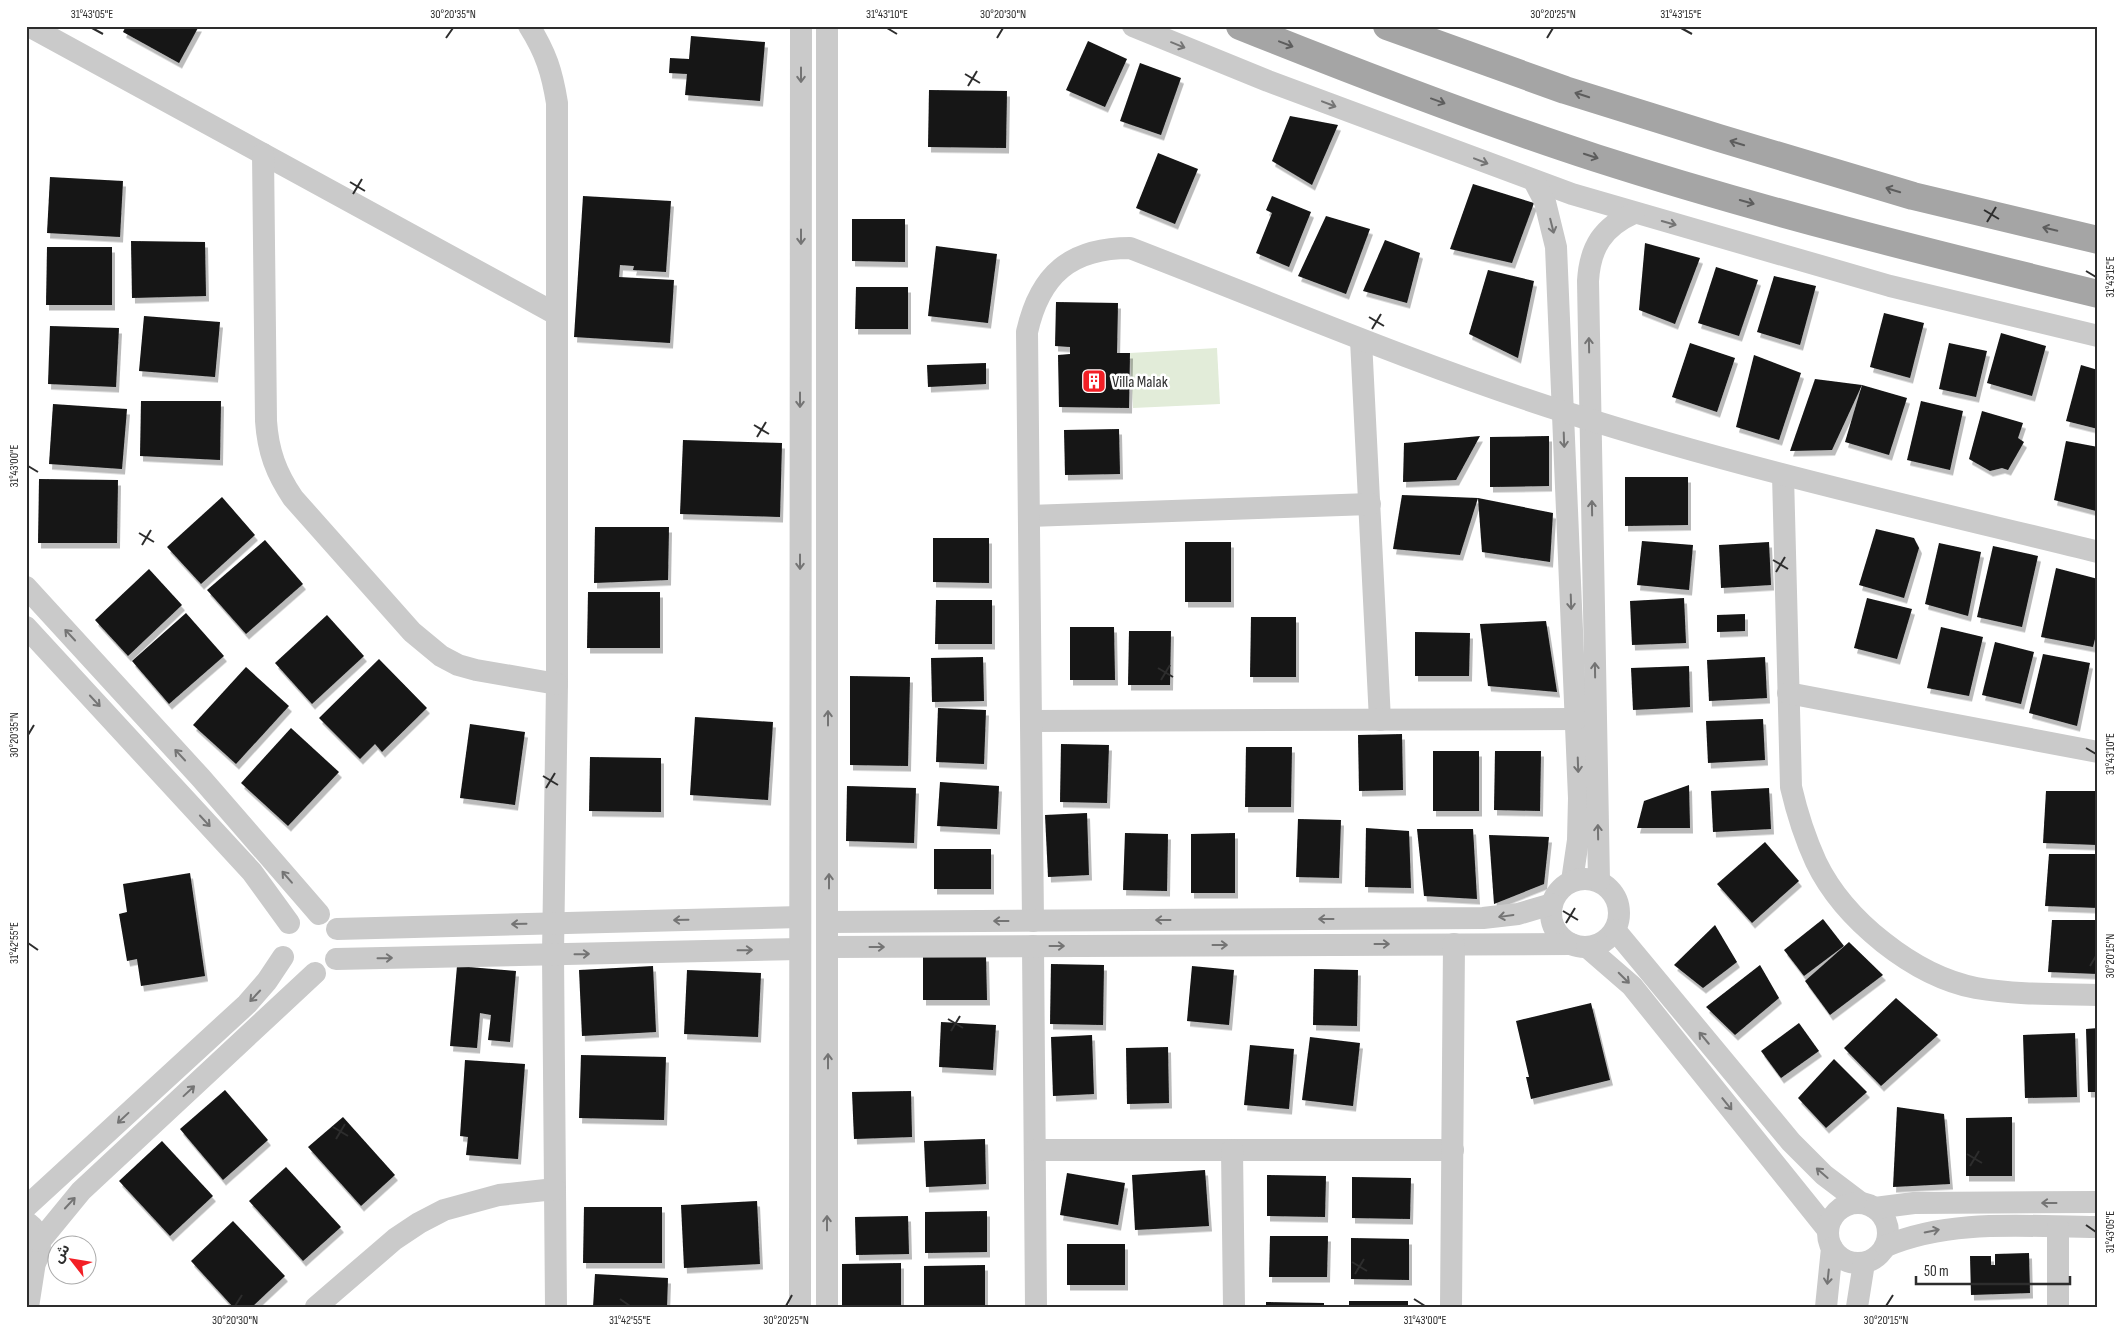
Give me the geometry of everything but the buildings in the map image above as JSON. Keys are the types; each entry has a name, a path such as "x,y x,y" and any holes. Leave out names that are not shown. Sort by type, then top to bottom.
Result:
{"main road":[{"path":"1240,26 1517,131 1615,164 1899,245 2098,294"},
{"path":"1387,26 1557,87 1913,196 2098,240"}],"street":[{"path":"29,26 556,314"},
{"path":"529,26 542,46 551,68 557,103 557,684 554,923 556,1307"},
{"path":"800,1307 801,26"},
{"path":"827,1307 829,937 828,26"},
{"path":"1133,26 1268,81 1534,181 1634,213 1890,286 2098,336"},
{"path":"263,154 266,421 273,462 281,480 293,498 425,645 441,656 467,668 557,684"},
{"path":"1534,181 1547,209 1556,247 1579,819 1572,881"},
{"path":"1599,881 1590,420 1589,263 1595,246 1604,232 1618,220 1634,213"},
{"path":"1033,920 1027,332 1032,308 1044,286 1061,268 1082,255 1106,248 1130,248 1361,340 1563,412 1783,474 2098,552"},
{"path":"1361,340 1380,720"},
{"path":"1783,474 1791,787 1801,827 1817,864 1840,899 1867,929 1900,954 1936,974 1974,987 2020,994 2098,995"},
{"path":"1029,516 1370,504"},
{"path":"26,587 201,778 319,914"},
{"path":"26,627 252,872 289,922"},
{"path":"800,636 828,636"},
{"path":"1788,693 2098,752"},
{"path":"1031,721 1576,719"},
{"path":"180,795 201,778"},
{"path":"829,937 1033,946 1579,945 1598,944 1614,930 1619,914 1616,898 1606,885 1599,881 1590,879 1572,881 1563,886 1552,904 1553,923 1557,932 1579,945 1618,972 1641,996 1830,1239 1842,1259 1849,1262 1864,1263 1873,1260 1886,1246 1922,1233 1942,1229 2098,1227"},
{"path":"336,959 800,946 829,937 1033,920 1483,918 1518,914 1552,904"},
{"path":"26,1207 247,1004 267,981 283,957 281,939 289,922 303,914 319,914 326,917 338,929 341,939 340,950 336,959 324,970 315,973 81,1191 59,1215 40,1241"},
{"path":"338,929 800,917"},
{"path":"1614,930 1791,1142 1824,1175 1868,1205 1886,1221 1889,1229 1886,1246"},
{"path":"1451,1307 1454,944"},
{"path":"1033,946 1036,1307"},
{"path":"283,957 297,970 315,973"},
{"path":"1035,1150 1452,1150"},
{"path":"1232,1150 1234,1307"},
{"path":"316,1307 395,1239 419,1223 444,1210 500,1195 555,1189"},
{"path":"1826,1307 1830,1221 1843,1207 1914,1203 2098,1202"},
{"path":"26,1222 37,1232 40,1241 40,1248 31,1267 28,1307"},
{"path":"2058,1227 2058,1307"},
{"path":"800,1262 827,1261"},
{"path":"1857,1307 1864,1263"}],"green space":[{"path":"1217,348 1220,404 1133,408 1130,353"}],"place":[{"name":"Villa Malak","path":"1094,381"}]}
